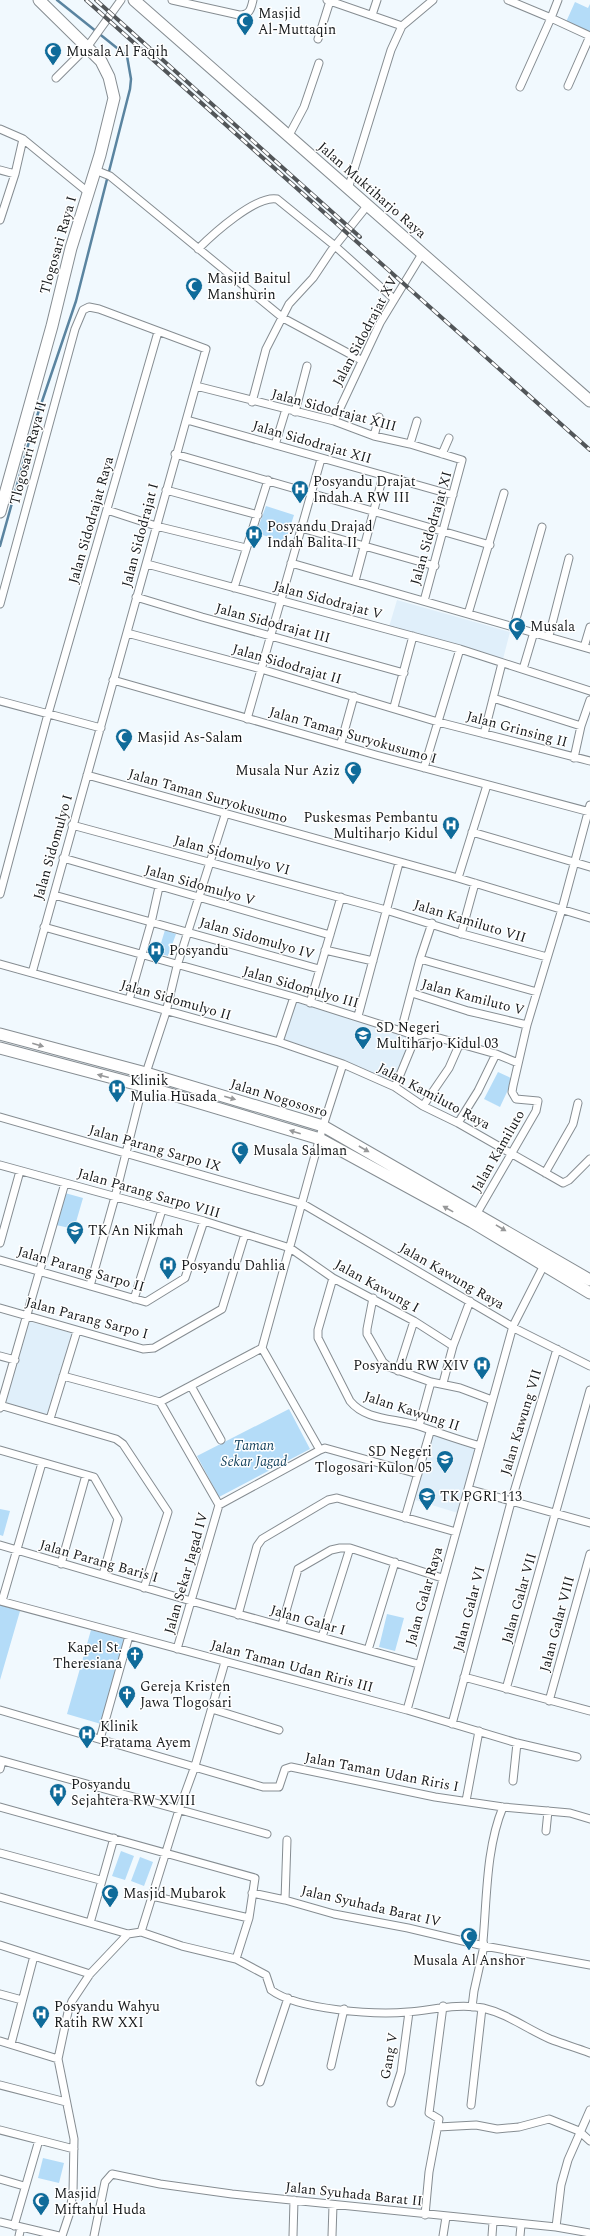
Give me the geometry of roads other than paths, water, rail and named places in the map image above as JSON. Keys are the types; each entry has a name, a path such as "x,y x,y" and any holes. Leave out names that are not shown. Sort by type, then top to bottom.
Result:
{"street":[{"name":"Tlogosari Raya I","path":"0,512 52,326 71,248 89,193 98,171 114,98 106,68 90,43 39,0"},
{"path":"56,78 90,43 121,0"},
{"path":"172,0 239,15 248,13 251,10 253,0"},
{"path":"318,39 328,0 402,26"},
{"path":"372,15 376,0"},
{"path":"348,189 391,50 402,26 433,0"},
{"path":"509,0 590,36 568,86"},
{"path":"520,87 558,0"},
{"name":"Jalan Muktiharjo Raya","path":"138,1 288,136 590,402"},
{"path":"288,136 304,108 319,63"},
{"path":"0,129 24,139 89,193"},
{"path":"0,220 2,208 15,174 24,139"},
{"path":"0,170 15,174"},
{"path":"98,171 110,176 164,222 283,318 361,360"},
{"path":"198,249 219,228 257,203 272,198 283,202 394,299"},
{"path":"252,402 266,349 289,304 313,278 335,246 367,206"},
{"name":"Jalan Sidodrajat XV","path":"334,421 361,360 394,299 422,254"},
{"name":"Tlogosari Raya II","path":"0,604 75,329 83,310 89,306 100,309 158,332"},
{"name":"Jalan Sidodrajat I","path":"101,728 136,597 147,564 175,454 187,420 206,349 158,332"},
{"name":"Jalan Sidodrajat Raya","path":"0,894 48,714 158,332"},
{"path":"296,412 307,366"},
{"name":"Jalan Sidodrajat XIII","path":"196,386 252,402 334,421 374,436 410,444 461,459 463,462"},
{"path":"275,445 286,409"},
{"path":"374,436 379,416"},
{"name":"Jalan Sidodrajat XII","path":"187,420 453,495"},
{"path":"410,444 417,421"},
{"path":"442,454 449,438"},
{"path":"175,454 311,492 490,545"},
{"path":"247,718 321,459"},
{"name":"Jalan Sidodrajat XI","path":"424,601 463,462"},
{"path":"355,581 372,511 383,476"},
{"path":"234,588 268,480"},
{"path":"166,490 258,515"},
{"path":"468,614 490,545 504,493"},
{"path":"107,510 156,526 246,548"},
{"path":"514,626 542,527"},
{"path":"301,528 435,566"},
{"path":"549,636 569,558"},
{"path":"291,563 587,648 590,627"},
{"name":"Jalan Sidodrajat V","path":"147,564 460,649 590,691"},
{"name":"Jalan Sidodrajat III","path":"136,597 404,673"},
{"path":"522,669 534,632"},
{"name":"Jalan Sidodrajat II","path":"127,633 394,707 438,722"},
{"path":"394,707 413,636"},
{"path":"424,768 460,649"},
{"path":"484,734 502,663"},
{"name":"Jalan Taman Suryokusumo I","path":"113,680 341,743 424,768 487,785 589,809"},
{"path":"341,743 354,696"},
{"path":"493,698 582,726"},
{"path":"574,758 582,726 587,718 590,700"},
{"path":"0,701 101,728"},
{"name":"Jalan Grinsing II","path":"438,722 590,761"},
{"name":"Jalan Sidomulyo I","path":"32,973 72,825 101,728"},
{"name":"Jalan Taman Suryokusumo","path":"87,775 225,815 458,878 590,918"},
{"path":"458,878 487,785"},
{"path":"518,1063 527,1025 562,909 589,809"},
{"path":"90,1286 115,1197 146,1074 166,1012 187,932 225,815"},
{"name":"Jalan Sidomulyo VI","path":"72,825 386,910"},
{"path":"472,832 574,864 590,867"},
{"name":"Jalan Sidomulyo V","path":"63,858 159,887 330,935"},
{"path":"358,1016 399,863"},
{"path":"461,934 475,883"},
{"path":"129,1000 151,923 159,887"},
{"path":"54,895 151,923"},
{"path":"310,1003 341,898"},
{"name":"Jalan Kamiluto VII","path":"386,910 432,923 461,934 547,957"},
{"name":"Jalan Sidomulyo IV","path":"151,923 319,969"},
{"path":"401,1032 420,959 432,923"},
{"path":"44,927 141,954"},
{"path":"325,950 372,961"},
{"name":"Jalan Sidomulyo III","path":"141,954 177,966 294,997 358,1016 401,1032 416,1036 425,1034 460,1043 496,1054 518,1063"},
{"path":"420,959 538,992"},
{"name":"Jalan Sidomulyo II","path":"0,964 129,1000 166,1012 278,1042 343,1064"},
{"name":"Jalan Kamiluto V","path":"412,993 468,1011 527,1025"},
{"path":"278,1042 294,997"},
{"name":"Jalan Nogososro","path":"0,1034 146,1074 323,1126 476,1213 590,1293"},
{"path":"395,1087 416,1036"},
{"path":"423,1106 448,1068 460,1043"},
{"name":"Jalan Nogososro","path":"0,1048 143,1086 320,1139 546,1261 590,1280"},
{"path":"458,1123 478,1091 496,1054"},
{"name":"Jalan Kamiluto","path":"476,1213 512,1153 525,1127 536,1111 538,1100 516,1099 512,1092 518,1063"},
{"path":"320,1450 262,1348 303,1204 323,1126 343,1064"},
{"name":"Jalan Kamiluto Raya","path":"343,1064 395,1087 423,1106 458,1123 563,1182 569,1180 590,1159"},
{"path":"545,1173 572,1124 578,1103"},
{"name":"Jalan Parang Sarpo IX","path":"0,1117 303,1204"},
{"name":"Jalan Parang Sarpo VIII","path":"0,1166 204,1221 290,1248"},
{"path":"0,1243 20,1171"},
{"path":"65,1183 15,1360 0,1406 116,1439 124,1444 168,1512 144,1588"},
{"name":"Jalan Kawung Raya","path":"303,1204 513,1326 590,1366"},
{"path":"134,1299 162,1210"},
{"name":"Jalan Parang Sarpo II","path":"0,1260 39,1273 134,1299 149,1301 185,1278 204,1221"},
{"name":"Jalan Parang Sarpo I","path":"0,1308 148,1350 219,1311 224,1306 245,1234"},
{"name":"Jalan Kawung I","path":"290,1248 333,1278 414,1321 453,1346"},
{"name":"Jalan Galar Raya","path":"407,1710 418,1664 513,1326 546,1261"},
{"name":"Jalan Kawung II","path":"333,1278 318,1330 318,1338 350,1401 360,1410 419,1426 430,1432 480,1446"},
{"path":"373,1298 367,1330 385,1365 431,1382 443,1383 492,1400"},
{"path":"443,1383 453,1346 470,1301"},
{"path":"398,1371 414,1321"},
{"path":"50,1419 77,1331"},
{"path":"63,1376 160,1402 262,1348"},
{"name":"Jalan Kawung VII","path":"511,1502 557,1349"},
{"path":"0,1356 15,1360"},
{"path":"419,1426 431,1382"},
{"path":"191,1386 221,1440"},
{"name":"Jalan Galar VII","path":"506,1689 557,1514 590,1390"},
{"path":"160,1402 219,1505 325,1448 418,1474"},
{"path":"405,1518 430,1432"},
{"path":"0,1450 94,1477 118,1519 103,1575"},
{"path":"1,1601 42,1463"},
{"path":"61,1564 86,1475"},
{"path":"468,1489 590,1523"},
{"path":"238,1615 257,1546 262,1539 328,1500 337,1498 456,1532"},
{"name":"Jalan Galar VI","path":"452,1724 511,1502"},
{"name":"Jalan Sekar Jagad IV","path":"177,1649 219,1505"},
{"name":"Jalan Parang Baris I","path":"0,1545 191,1601"},
{"path":"282,1625 298,1569 331,1550 350,1548 442,1578"},
{"path":"322,1637 350,1548"},
{"name":"Jalan Galar VIII","path":"549,1701 590,1554"},
{"path":"368,1650 395,1562"},
{"name":"Jalan Taman Udan Riris III","path":"1,1601 407,1710 517,1743 577,1758"},
{"name":"Jalan Galar I","path":"191,1601 238,1615 282,1625 418,1664"},
{"path":"100,1739 129,1636"},
{"path":"141,1932 178,1810 195,1766 225,1662"},
{"path":"464,1677 590,1711"},
{"path":"212,1709 279,1730"},
{"name":"Jalan Taman Udan Riris I","path":"0,1710 263,1787 279,1787 285,1769 291,1767 435,1797 503,1807 570,1813 590,1819"},
{"path":"466,1801 479,1731"},
{"path":"513,1781 517,1743"},
{"path":"0,1769 1,1760 268,1834"},
{"path":"0,1807 255,1878 256,1881 252,1893 249,1918 236,1959"},
{"path":"472,2007 484,1946 483,1941 496,1824 503,1807"},
{"path":"546,1831 548,1811"},
{"path":"90,1923 100,1880 114,1838"},
{"path":"285,1900 287,1840"},
{"path":"0,1853 100,1880"},
{"name":"Jalan Syuhada Barat IV","path":"252,1893 285,1900 334,1914 408,1928 484,1946 590,1965"},
{"path":"152,1896 249,1918"},
{"path":"0,1897 128,1934 141,1932 182,1946 236,1959 266,1975 272,1990 288,1998 358,2013 409,2012 443,2006 482,2008 511,2018 550,2039 590,2053"},
{"path":"0,2222 60,2236 69,2215 73,2193 74,2139 58,2059 68,2012 72,2000 90,1974 128,1934"},
{"path":"0,1945 90,1974"},
{"path":"11,2044 34,1956"},
{"path":"0,1994 22,2000"},
{"path":"260,2082 288,1998"},
{"path":"443,2006 429,2113 438,2124 476,2125 497,2129 519,2127 549,2119 581,2129 590,2141"},
{"path":"470,2105 482,2008"},
{"path":"331,2066 344,2010"},
{"name":"Gang V","path":"391,2103 401,2072 409,2012"},
{"path":"0,2041 58,2059"},
{"path":"0,2085 66,2102"},
{"path":"556,2228 561,2185 568,2160 590,2110"},
{"path":"425,2214 429,2172 438,2124"},
{"path":"0,2130 74,2149"},
{"path":"19,2236 18,2227 24,2186 39,2140"},
{"name":"Jalan Syuhada Barat II","path":"94,2236 104,2182 112,2174 160,2184 521,2226 556,2228 566,2233 590,2233"},
{"path":"0,2178 24,2186"},
{"path":"293,2236 294,2200"},
{"path":"332,2236 333,2205"},
{"path":"443,2236 446,2217"},
{"path":"492,2236 493,2222"},
{"path":"520,2236 521,2226"}],"waterway":[{"path":"0,546 32,431 76,301 130,89 131,79 127,56 57,0"}],"railway":[{"path":"86,0 590,450"},
{"path":"96,0 360,237"}],"place":[{"name":"Masjid Al-Muttaqin","path":"245,36"},
{"name":"Musala Al Faqih","path":"53,66"},
{"name":"Masjid Baitul Manshurin","path":"194,301"},
{"name":"Posyandu Drajat Indah A RW III","path":"300,504"},
{"name":"Posyandu Drajad Indah Balita II","path":"254,549"},
{"name":"Musala","path":"517,641"},
{"name":"Masjid As-Salam","path":"124,752"},
{"name":"Musala Nur Aziz","path":"353,785"},
{"name":"Puskesmas Pembantu Multiharjo Kidul","path":"451,840"},
{"name":"Posyandu","path":"156,965"},
{"name":"SD Negeri Multiharjo Kidul 03","path":"363,1050"},
{"name":"Klinik Mulia Husada","path":"117,1103"},
{"name":"Musala Salman","path":"240,1165"},
{"name":"TK An Nikmah","path":"75,1245"},
{"name":"Posyandu Dahlia","path":"168,1280"},
{"name":"Posyandu RW XIV","path":"482,1380"},
{"name":"SD Negeri Tlogosari Kulon 05","path":"445,1474"},
{"name":"TK PGRI 113","path":"427,1511"},
{"name":"Kapel St. Theresiana","path":"135,1670"},
{"name":"Gereja Kristen Jawa Tlogosari","path":"127,1709"},
{"name":"Klinik Pratama Ayem","path":"87,1749"},
{"name":"Posyandu Sejahtera RW XVIII","path":"58,1807"},
{"name":"Masjid Mubarok","path":"110,1908"},
{"name":"Musala Al Anshor","path":"469,1951"},
{"name":"Posyandu Wahyu Ratih RW XXI","path":"41,2029"},
{"name":"Masjid Miftahul Huda","path":"41,2216"}],"park label":[{"name":"Taman Sekar Jagad","path":"254,1454"}]}
